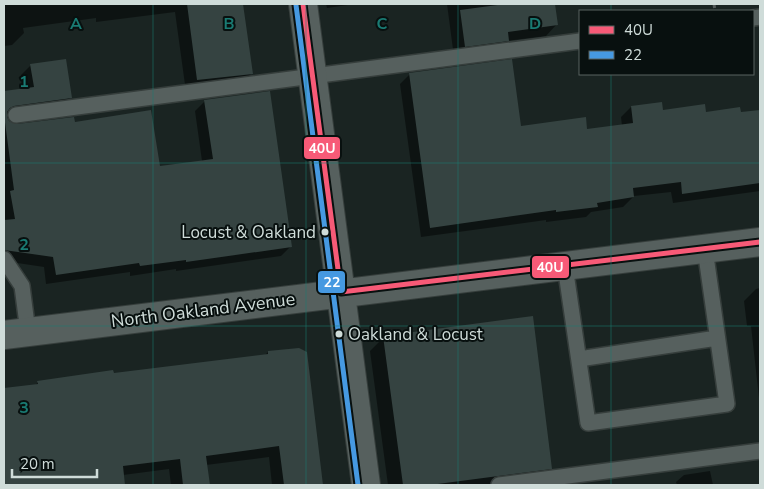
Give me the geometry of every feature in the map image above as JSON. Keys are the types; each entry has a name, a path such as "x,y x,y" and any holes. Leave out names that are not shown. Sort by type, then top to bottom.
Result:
{"main road":[{"path":"303,4 366,485"},
{"name":"North Oakland Avenue","path":"16,333 760,242"}],"lane":[{"path":"16,115 579,41"},
{"path":"565,266 588,424 727,404 705,249"},
{"path":"4,259 22,286 16,333"},
{"path":"579,359 718,338"},
{"path":"499,485 760,451"}],"building":[{"path":"187,4 243,4 253,74 197,80"},
{"path":"505,4 555,4 558,25 508,32 509,41 465,47 460,10"},
{"path":"66,59 72,98 14,106 7,112 9,121 17,124 74,117 75,122 151,110 160,166 213,159 204,100 270,91 292,247 186,262 186,260 140,266 139,263 56,275 53,257 4,250 4,220 15,219 10,191 14,190 4,115 4,91 34,87 30,64"},
{"path":"512,59 521,126 586,117 587,129 633,123 631,106 662,102 663,110 705,104 706,112 740,107 741,112 760,110 760,183 682,194 681,182 633,188 634,197 597,203 598,207 556,212 556,210 430,228 409,73"},
{"path":"533,316 552,469 430,485 403,485 383,336"},
{"path":"299,348 307,352 323,485 284,485 279,446 206,456 210,485 183,485 180,459 123,466 125,485 4,485 4,388 38,384 37,381 113,370 114,373 268,354 268,351"}],"transit line":[{"name":"40U","path":"303,4 341,292"},
{"name":"22","path":"296,5 358,485"},
{"name":"40U","path":"341,292 760,242"}],"place":[{"name":"Locust & Oakland","path":"325,232"},
{"name":"Oakland & Locust","path":"339,334"}]}
